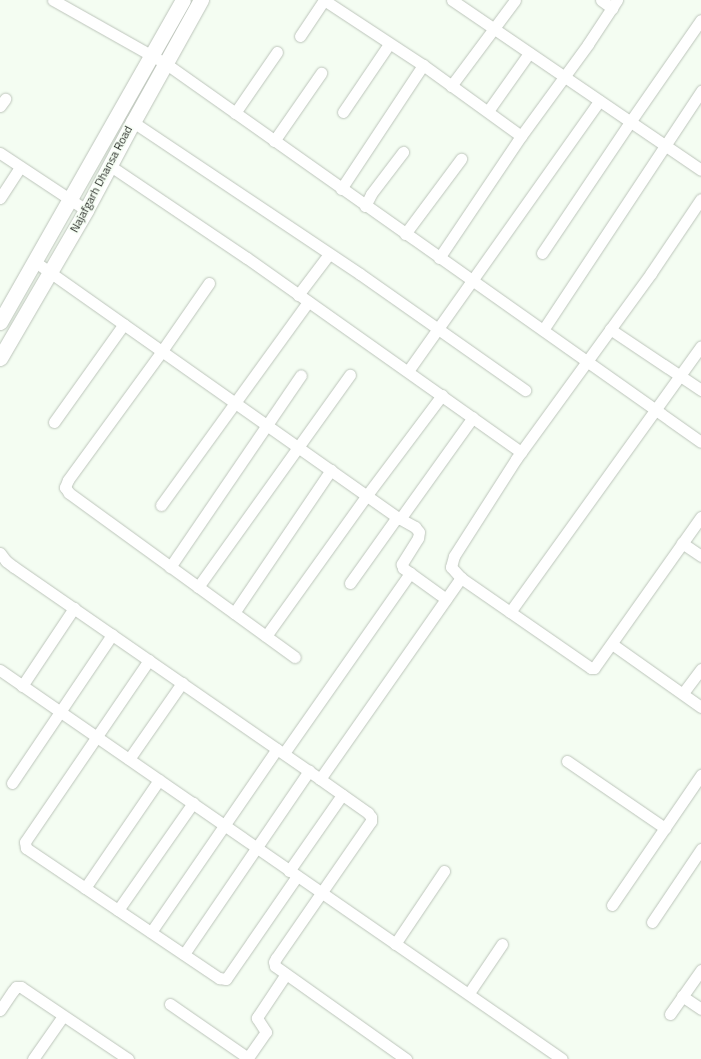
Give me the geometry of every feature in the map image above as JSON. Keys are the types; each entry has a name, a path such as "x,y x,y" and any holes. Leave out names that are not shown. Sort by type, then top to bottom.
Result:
{"main road":[{"name":"Najafgarh Dhansa Road","path":"0,322 183,0"},
{"name":"Najafgarh Dhansa Road","path":"0,358 86,210 132,122 201,0"}],"street":[{"path":"53,0 165,63 365,206 701,442"},
{"path":"300,36 324,0 423,65 521,136"},
{"path":"452,0 701,170"},
{"path":"451,86 515,0"},
{"path":"439,258 521,136 615,4 601,0"},
{"path":"542,253 701,20"},
{"path":"343,112 389,44"},
{"path":"235,113 278,52"},
{"path":"488,111 529,53"},
{"path":"341,189 423,65"},
{"path":"274,141 321,73"},
{"path":"543,330 701,91"},
{"path":"408,371 599,100"},
{"path":"132,122 360,274 525,390"},
{"path":"365,206 371,194 403,152"},
{"path":"0,153 86,210"},
{"path":"405,234 461,159"},
{"path":"109,165 408,371 521,452"},
{"path":"0,198 20,167"},
{"path":"701,199 652,273 521,452 454,556 451,568 461,578 591,668 594,668 598,665 701,516"},
{"path":"298,295 329,254"},
{"path":"34,261 419,532 418,538 402,564 403,568 446,600"},
{"path":"209,283 162,351 68,480 65,487 69,493 296,658"},
{"path":"161,505 234,402 308,302"},
{"path":"54,422 124,324"},
{"path":"610,329 681,375 701,390"},
{"path":"510,612 657,410 701,346"},
{"path":"170,567 301,375"},
{"path":"198,587 300,447 350,375"},
{"path":"266,636 367,495 442,395"},
{"path":"350,583 473,417"},
{"path":"234,613 331,470"},
{"path":"682,543 701,556"},
{"path":"0,553 10,564 368,813 371,817 371,821 274,962 275,966 406,1059"},
{"path":"151,932 224,825 410,573"},
{"path":"320,779 461,578"},
{"path":"22,686 74,608"},
{"path":"12,783 112,635"},
{"path":"612,644 701,707"},
{"path":"149,660 25,842 25,845 29,850 219,978 226,979 342,795"},
{"path":"683,693 701,669"},
{"path":"0,670 97,736 293,874 469,993 562,1059"},
{"path":"129,759 182,683"},
{"path":"567,761 665,828"},
{"path":"184,954 309,771"},
{"path":"612,905 701,775"},
{"path":"85,888 159,780"},
{"path":"118,910 193,803"},
{"path":"652,922 701,849"},
{"path":"395,944 444,871"},
{"path":"469,993 502,944"},
{"path":"670,1014 701,970"},
{"path":"170,1004 248,1058 266,1032 257,1018 286,974"},
{"path":"0,1010 16,987 21,987 128,1059"},
{"path":"682,996 701,1009"},
{"path":"33,1059 63,1016"}]}
